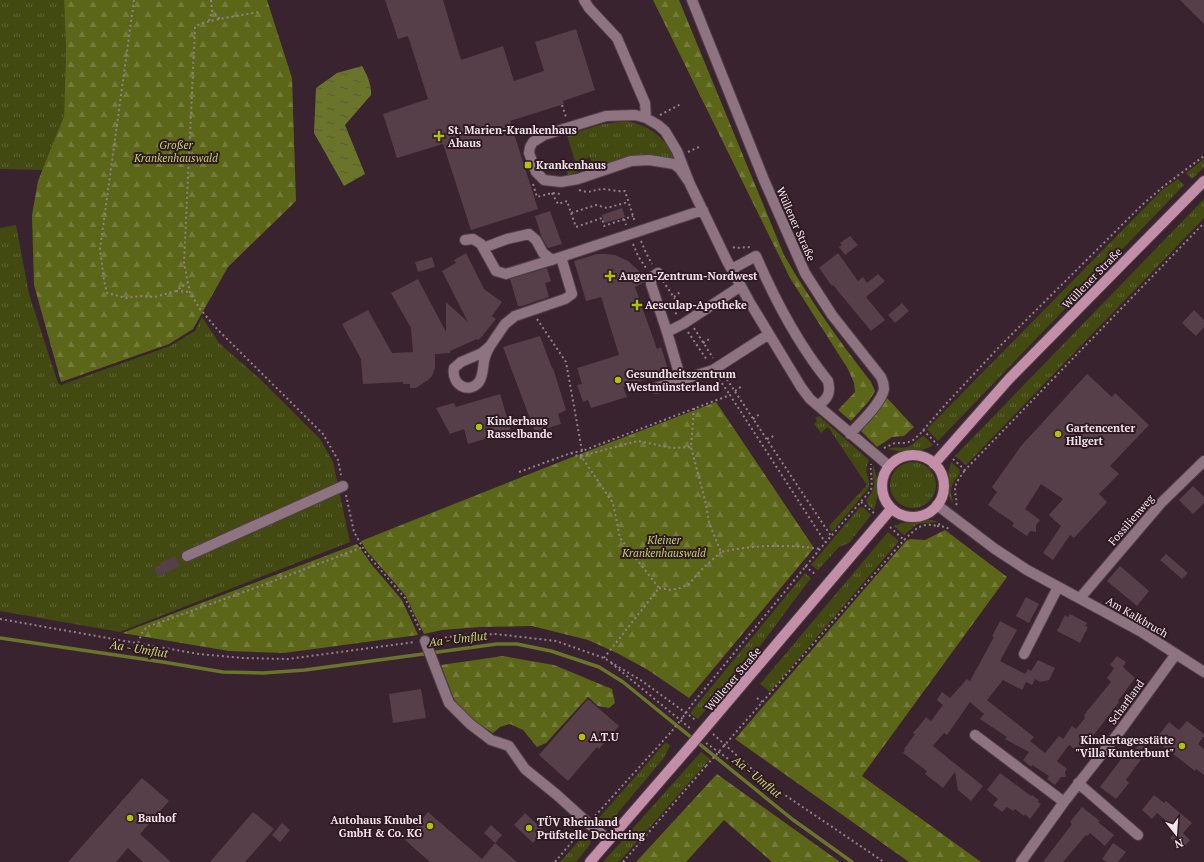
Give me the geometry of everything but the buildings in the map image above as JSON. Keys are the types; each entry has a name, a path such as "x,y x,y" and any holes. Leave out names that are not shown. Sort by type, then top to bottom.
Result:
{"main road":[{"name":"Wüllener Straße","path":"934,464 1009,379 1204,181"},
{"path":"915,455 925,457 934,464 939,470 943,479 944,489 941,499 937,505 928,513 919,517 909,517 899,514 891,509 885,501 881,483 889,466 896,460 905,456 915,455"},
{"name":"Wüllener Straße","path":"590,862 703,733 891,509"}],"street":[{"path":"584,0 589,8 617,38 644,103 646,118"},
{"name":"Wüllener Straße","path":"692,0 764,180 805,273 832,315 881,377 884,384 881,397 870,413 850,434"},
{"path":"690,182 674,164 649,160 631,161 578,179 562,182 544,180 536,172 529,153 530,147 533,142 544,135 606,116 635,115 646,118 665,131 677,151 703,210 741,286 801,387 810,399 819,405 850,434 889,466"},
{"path":"465,240 472,239 481,244 496,272 506,274 557,259 703,210"},
{"path":"483,248 507,239 529,234 536,240 543,253 557,259 572,294 565,299 515,316 505,324 490,346"},
{"path":"732,269 756,256 771,290 786,318 828,381 830,393 827,399 819,405"},
{"path":"655,275 650,284 667,332 681,380"},
{"path":"667,332 683,324 741,286"},
{"path":"656,388 713,370 769,334"},
{"name":"Fossilienweg","path":"1080,598 1161,503 1204,461"},
{"path":"187,556 343,486"},
{"name":"Am Kalkbruch","path":"937,505 1008,558 1027,570 1140,631 1203,670"},
{"path":"1024,654 1058,586"},
{"path":"426,643 449,703 470,724 491,740 509,746 525,769 609,840"},
{"name":"Scharfland","path":"1021,862 1078,783 1120,731 1176,654"},
{"path":"975,734 1064,802"},
{"path":"1078,783 1138,835"}],"path":[{"path":"134,0 100,249 104,280 107,293 126,298 140,296 155,297 176,291 190,292"},
{"path":"209,22 212,11 211,0"},
{"path":"212,11 220,19"},
{"path":"258,12 197,24 195,27 184,263 190,292 200,309 217,329 323,434 338,460 354,532 366,553 405,598 426,643"},
{"path":"562,105 566,117"},
{"path":"683,155 701,146"},
{"path":"555,862 588,823 672,731 692,703 805,566 871,490 871,464 876,456 884,448 890,445 912,441 1000,346 1142,205 1164,186 1204,156"},
{"path":"552,193 558,204 567,201 576,227 602,218 604,226 633,216"},
{"path":"571,213 596,205 607,208 628,202"},
{"path":"624,220 638,256 655,275"},
{"path":"623,862 904,540 918,526 928,524 937,526 950,515 957,503 954,492 955,483 965,470 1204,223"},
{"path":"176,291 188,282"},
{"path":"674,297 680,292"},
{"path":"668,301 825,542"},
{"path":"534,310 539,323 566,362 582,451 580,454 613,503 620,538 659,588 671,590 689,584 720,552 734,549 764,547 820,549"},
{"path":"703,343 711,338"},
{"path":"735,391 742,386"},
{"path":"519,472 571,453 582,451 730,395"},
{"path":"694,408 691,447 706,504 709,522 720,552"},
{"path":"753,418 761,413"},
{"path":"923,430 965,470"},
{"path":"767,439 776,435"},
{"path":"582,456 638,441 672,448 691,447"},
{"path":"571,453 584,460"},
{"path":"138,643 142,633 147,627 363,547"},
{"path":"805,566 816,575"},
{"path":"604,658 659,588"},
{"path":"0,619 200,654 243,658 288,659 426,643 462,635 496,634 556,641 604,658 642,681 686,712"},
{"path":"604,658 691,730"},
{"path":"757,698 762,702"},
{"path":"703,733 726,744 773,788"},
{"path":"703,733 737,765 884,862"}],"green space":[{"path":"0,0 64,0 66,50 64,116 43,170 0,169"},
{"name":"Großer Krankenhauswald","path":"64,0 267,0 292,78 296,201 228,267 193,329 169,344 61,382 34,285 32,215 38,181 64,116 66,50"},
{"path":"653,0 679,0 784,255 825,320 871,382 875,391 869,401 851,421 838,410 855,392 854,383 848,369 790,278"},
{"path":"627,121 651,130 658,135 668,147 676,163 664,158 594,169 590,157 579,161 582,170 568,175 565,164 575,161 567,135 603,124"},
{"path":"1204,159 1204,167 1192,179 1186,173"},
{"path":"1178,179 1184,185 938,441 927,429 1161,191"},
{"path":"1204,199 1204,218 966,465 955,456"},
{"path":"16,225 29,294 58,383 61,385 170,346 195,331 202,317 219,343 260,379 320,439 333,462 350,542 120,632 0,611 0,228"},
{"path":"887,398 914,427 904,436 892,437 877,447 861,431 876,414"},
{"name":"Kleiner Krankenhauswald","path":"716,402 814,548 689,698 648,670 617,653 588,640 532,626 481,627 442,630 424,634 405,595 366,550 361,541 575,456"},
{"path":"819,416 869,460 866,469 869,481 868,489 832,532 829,526 867,485 828,427 821,433 814,424 817,421 815,418"},
{"path":"924,436 933,445 923,450 911,452 888,449 908,447"},
{"path":"909,462 917,462 926,466 932,472 936,485 932,498 926,504 917,508 909,508 900,504 894,498 890,489 890,481 894,472 900,466"},
{"path":"951,462 959,469 960,473 955,479 951,489 953,500 952,503 948,493 947,483"},
{"path":"873,465 878,488 874,510 869,506 866,500 873,491 874,487"},
{"path":"860,507 864,508 871,515 849,543 839,547 818,570 811,565"},
{"path":"932,520 938,522 917,524 904,535 894,526 901,523"},
{"path":"945,530 1007,577 862,776 981,862 909,862 735,739 906,541 910,539 925,540"},
{"path":"888,532 899,541 770,692 760,684"},
{"path":"357,544 372,565 402,600 418,635 284,653 229,651 122,633"},
{"path":"805,573 811,578 757,650 698,719 690,713"},
{"path":"503,656 554,665 612,689 615,703 609,708 598,706 588,697 546,743 537,747 523,730 510,724 500,727 493,733 470,719 454,699 441,665"},
{"path":"665,743 670,746 663,759 611,821 608,822 598,819"},
{"path":"701,752 710,759 619,862 603,862"},
{"path":"717,774 840,862 772,862 724,820 686,862 636,862"},
{"path":"585,834 589,837 591,843 576,862 560,862"}],"water":[{"path":"362,66 369,80 371,95 345,125 365,174 344,186 314,133 316,88 337,73"}],"waterway":[{"name":"Aa - Umflut","path":"0,638 223,672 263,673 305,670 497,644 517,644 551,651 599,667 623,682 792,819 852,862"}],"place":[{"name":"St. Marien-Krankenhaus Ahaus","path":"439,136"},
{"name":"Krankenhaus","path":"528,165"},
{"name":"Augen-Zentrum-Nordwest","path":"610,276"},
{"name":"Aesculap-Apotheke","path":"637,305"},
{"name":"Gesundheitszentrum Westmünsterland","path":"618,380"},
{"name":"Kinderhaus Rasselbande","path":"479,427"},
{"name":"Gartencenter Hilgert","path":"1058,434"},
{"name":"A.T.U","path":"582,737"},
{"name":"Kindertagesstätte \"Villa Kunterbunt\"","path":"1182,746"},
{"name":"Bauhof","path":"130,818"},
{"name":"Autohaus Knubel GmbH & Co. KG","path":"430,826"},
{"name":"TÜV Rheinland Prüfstelle Dechering","path":"529,828"}]}
